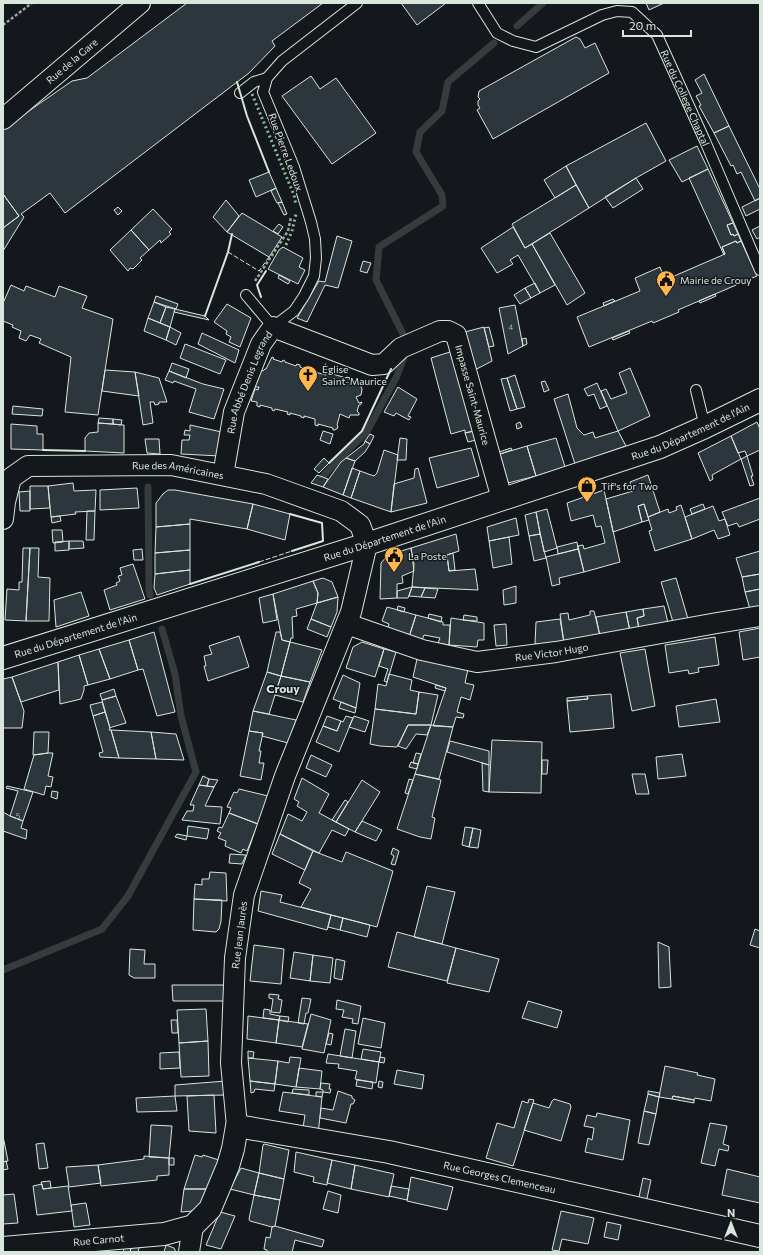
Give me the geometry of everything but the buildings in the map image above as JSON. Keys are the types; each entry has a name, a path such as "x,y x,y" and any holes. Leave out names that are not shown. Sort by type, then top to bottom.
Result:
{"street":[{"name":"Rue de la Gare","path":"3,119 140,3"},
{"name":"Rue Abbé Denis Legrand","path":"223,475 234,412 261,344 273,327 372,365 384,364 402,349"},
{"name":"Impasse Saint-Maurice","path":"402,349 440,331 448,331 456,335 502,499"},
{"name":"Rue du Département de l'Ain","path":"3,658 367,544 660,447 760,400"},
{"name":"Rue des Américaines","path":"3,519 5,502 11,478 28,466 171,465 266,484 341,511 360,525 367,544"},
{"name":"Rue Jean Jaurès","path":"193,1226 210,1209 228,1166 237,1126 231,1063 235,958 244,894 285,776 347,624 367,544"},
{"name":"Rue Victor Hugo","path":"347,624 422,650 477,662 556,652 760,616"},
{"name":"Rue Georges Clemenceau","path":"237,1126 389,1152 760,1236"},
{"name":"Rue Carnot","path":"3,1248 164,1234 193,1226"},
{"path":"189,1252 193,1226"}],"lane":[{"path":"240,93 254,82 267,78 282,61 357,3"},
{"name":"Rue du College Chaptal","path":"478,3 497,33 513,42 536,47 602,15 617,11 632,12 656,35 705,141 760,270"},
{"name":"Rue Pierre Ledoux","path":"267,78 264,92 294,167 311,222 315,239 316,258 314,276 304,296 294,311 273,327"},
{"path":"246,295 273,327"},
{"path":"696,390 705,427"}],"path":[{"path":"3,25 32,3"},
{"path":"246,295 288,231 291,214"}],"waterway":[{"path":"517,26 543,3"},
{"path":"324,475 366,433 397,376 405,354 404,336 376,280 379,247 443,206 442,195 416,152 420,132 442,111 448,82 494,43"},
{"path":"148,487 150,595"},
{"path":"3,970 102,929 128,896 196,772 181,716 175,674 162,629"}],"hedge":[{"path":"252,94 294,195 296,205"},
{"path":"286,245 292,231 296,214"}],"fence":[{"path":"228,252 259,271 269,257"},
{"path":"259,562 292,551"}],"wall":[{"path":"237,82 247,116 269,172"},
{"path":"205,316 228,252 232,234"},
{"path":"261,297 257,285 266,271"},
{"path":"329,463 362,431 391,369"},
{"path":"43,450 85,451"},
{"path":"290,514 322,523 323,541 292,551"},
{"path":"190,584 259,562"}],"place":[{"name":"Mairie de Crouy","path":"666,297"},
{"name":"Église Saint-Maurice","path":"308,392"},
{"name":"Tif's for Two","path":"587,503"},
{"name":"La Poste","path":"394,573"}],"district":[{"name":"Crouy","path":"283,689"}]}
